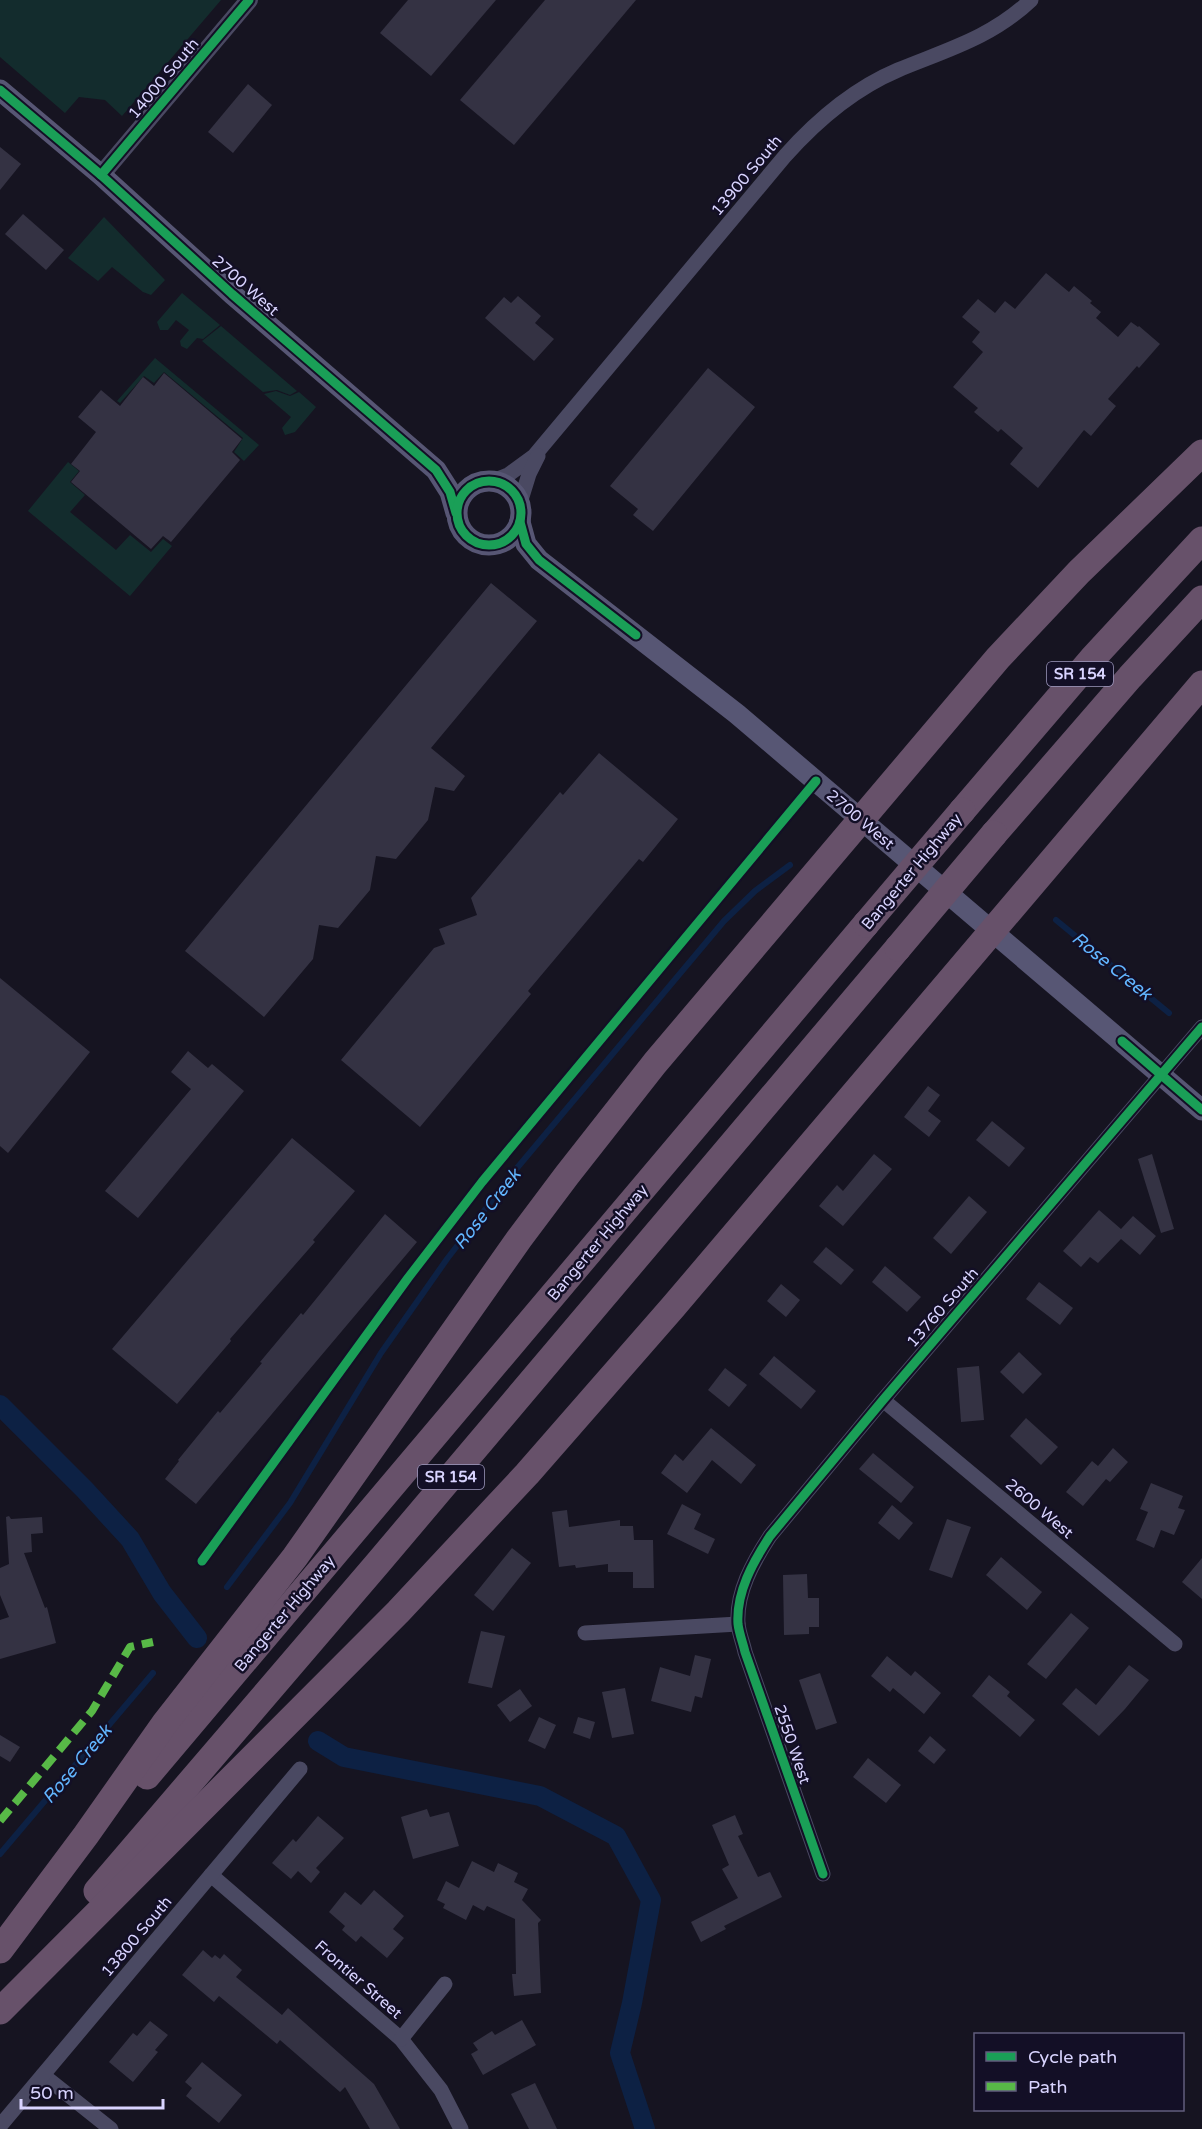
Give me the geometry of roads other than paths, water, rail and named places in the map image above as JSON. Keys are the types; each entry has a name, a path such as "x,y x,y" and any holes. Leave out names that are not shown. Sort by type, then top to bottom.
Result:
{"highway":[{"path":"0,1950 87,1835 165,1723 302,1548 472,1305 567,1175 655,1063 1030,622 1128,522 1202,453"},
{"name":"Bangerter Highway","path":"0,1950 962,811 1092,659 1202,540"},
{"name":"SR 154","path":"0,2003 378,1563 994,834 1130,677 1202,599"},
{"path":"0,2011 390,1620 528,1474 674,1306 1202,684"}],"main road":[{"name":"2700 West","path":"0,90 101,175 232,294 425,460 445,482 456,513"},
{"name":"2700 West","path":"425,460 456,477 489,481"},
{"path":"489,481 510,488 520,512 510,537 493,544 476,542 468,537 458,522 456,513 462,496 475,484 489,481"},
{"name":"2700 West","path":"520,512 526,544 539,560"},
{"name":"2700 West","path":"493,544 520,550 539,560 737,714 1202,1110"}],"street":[{"name":"14000 South","path":"101,175 249,0"},
{"name":"13900 South","path":"489,481 522,466 545,443 785,156 820,120 877,80 985,34 1010,18 1031,0"},
{"name":"13900 South","path":"520,512 529,474 545,443"},
{"name":"13760 South","path":"738,1624 740,1600 746,1577 770,1536 882,1400 1202,1027"},
{"name":"2600 West","path":"882,1400 1175,1644"},
{"path":"585,1633 738,1624"},
{"name":"2550 West","path":"738,1624 745,1652 823,1874"},
{"name":"13800 South","path":"0,2126 300,1768"},
{"name":"Frontier Street","path":"211,1875 401,2039 441,2090 461,2129"},
{"path":"401,2039 445,1984"},
{"path":"43,2075 111,2129"}],"waterway":[{"name":"Rose Creek","path":"227,1587 290,1503 381,1353 447,1259 517,1168 724,921 755,891 790,865"},
{"name":"Rose Creek","path":"1056,920 1169,1013"},
{"path":"0,1405 85,1490 130,1539 162,1593 197,1638"},
{"name":"Rose Creek","path":"0,1854 153,1673"},
{"path":"318,1741 344,1757 540,1796 616,1836 651,1900 632,2003 620,2053 645,2129"}]}
